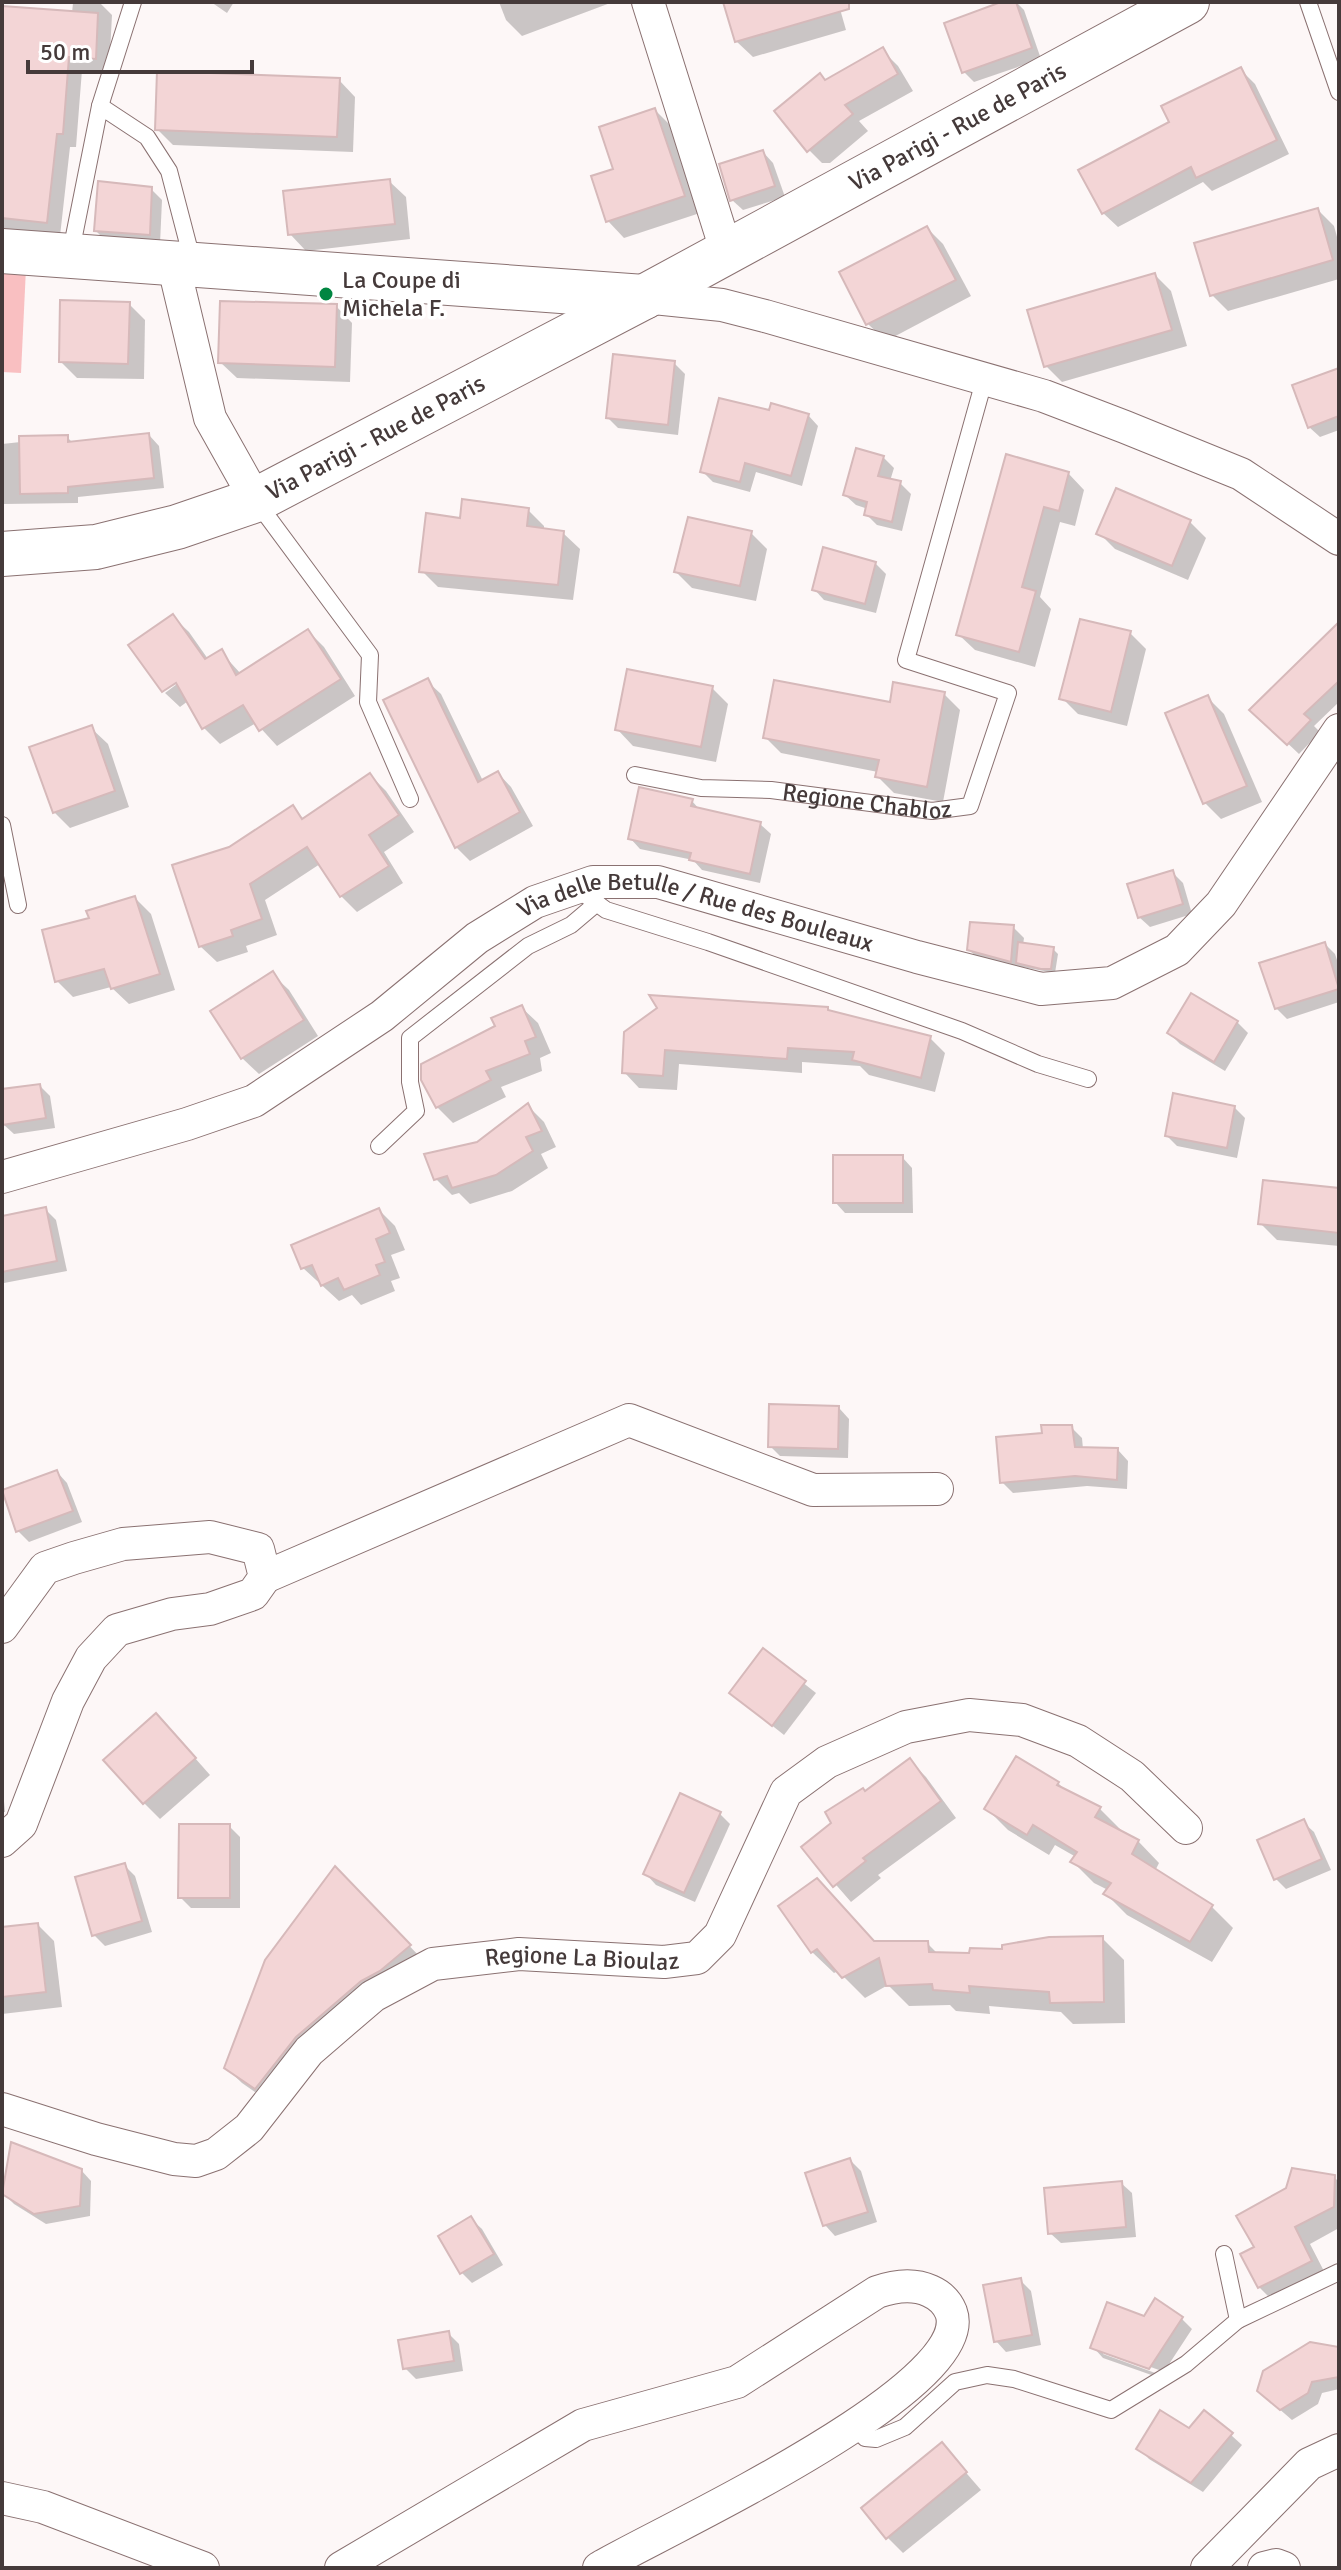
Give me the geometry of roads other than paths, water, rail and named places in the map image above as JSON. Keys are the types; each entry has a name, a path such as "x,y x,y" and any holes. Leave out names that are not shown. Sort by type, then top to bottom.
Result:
{"main road":[{"name":"Via Parigi - Rue de Paris","path":"2,554 96,547 177,527 256,500 644,297 1187,2"},
{"path":"2,251 644,297"}],"street":[{"path":"648,2 726,250"},
{"path":"184,264 210,418 256,500"},
{"path":"644,297 722,305 1044,396 1241,474 1339,539"},
{"name":"Via delle Betulle / Rue des Bouleaux","path":"2,1177 187,1124 254,1101 372,1024 477,938 535,902 587,896 593,882 658,882 917,957 1041,989 1112,983 1177,950 1221,904 1339,730"},
{"path":"2,1841 21,1824 68,1701 91,1658 117,1630 172,1614 210,1609 253,1594 265,1577 629,1420 813,1490 937,1489"},
{"path":"2,1627 45,1568 123,1544 210,1537 258,1549 265,1577"},
{"name":"Regione La Bioulaz","path":"2,2109 96,2139 174,2159 196,2161 216,2154 249,2128 309,2051 373,1996 433,1964 519,1954 664,1962 697,1958 720,1935 786,1792 827,1762 906,1727 969,1715 1022,1720 1078,1741 1132,1776 1186,1828"},
{"path":"341,2568 583,2425 737,2382 877,2292 894,2286 925,2288 946,2303 952,2314 950,2339 898,2395 856,2425 743,2492 599,2568"},
{"path":"1207,2568 1309,2464 1339,2450"},
{"path":"2,2498 43,2507 203,2568"},
{"path":"1264,2568 1276,2565 1284,2568"}],"lane":[{"path":"70,256 100,106 133,2"},
{"path":"1308,2 1339,92"},
{"path":"100,106 147,137 169,171 184,264"},
{"name":"Regione Chabloz","path":"635,775 701,788 771,790 932,811 970,806 1008,693 906,660 984,381"},
{"path":"256,500 370,655 368,702 410,799"},
{"path":"2,825 18,905"},
{"path":"379,1146 416,1111 410,1082 410,1038 528,946 571,925 587,896 606,910 708,942 962,1031 1038,1064 1088,1079"},
{"path":"1224,2254 1238,2320"},
{"path":"856,2425 865,2438 876,2439 905,2427 955,2382 987,2375 1014,2379 1111,2410 1186,2364 1238,2320 1339,2272"}],"place":[{"name":"La Coupe di Michela F.","path":"326,294"}]}
